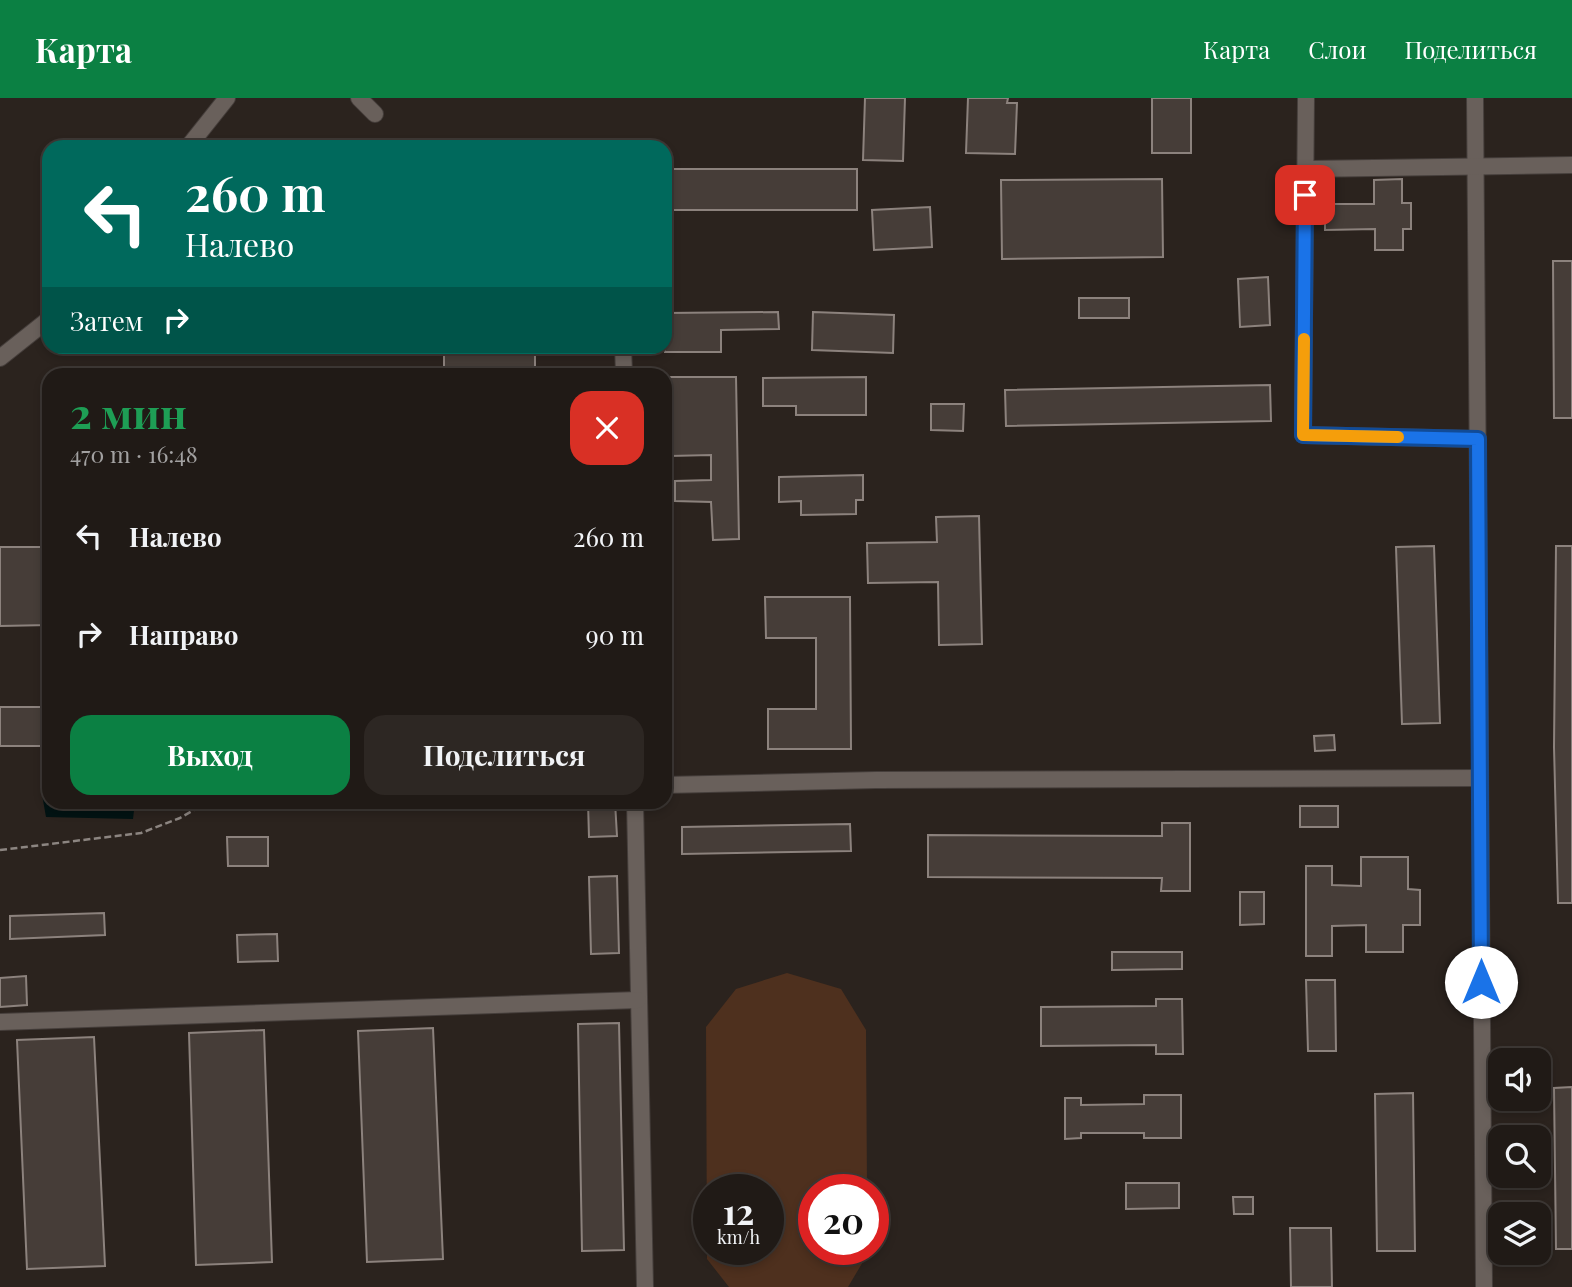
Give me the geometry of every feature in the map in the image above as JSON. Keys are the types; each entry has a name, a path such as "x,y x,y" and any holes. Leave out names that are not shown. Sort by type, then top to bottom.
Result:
{"lane":[{"path":"194,140 227,98"},
{"path":"359,98 375,114"},
{"path":"1306,98 1303,435 1478,439"},
{"path":"1475,98 1484,1287"},
{"path":"1306,169 1572,165"},
{"path":"0,358 42,325"},
{"path":"672,785 876,780 1480,778"},
{"path":"635,809 645,1287"},
{"path":"0,1022 638,1000"}],"path":[{"path":"0,850 141,833 196,809"}],"shaded area":[{"path":"45,809 134,809 133,819 46,817"},
{"path":"787,973 841,989 866,1030 867,1174 798,1174 798,1265 861,1265 848,1287 729,1287 712,1265 784,1265 784,1174 707,1174 706,1027 736,989"}],"building":[{"path":"865,98 905,98 903,161 863,160"},
{"path":"968,98 1008,98 1007,103 1017,103 1015,154 966,153"},
{"path":"1152,98 1191,98 1191,153 1152,153"},
{"path":"672,169 857,169 857,210 672,210"},
{"path":"1162,179 1163,257 1002,259 1001,180"},
{"path":"1402,179 1402,203 1411,203 1411,229 1403,229 1403,250 1375,250 1375,229 1325,230 1325,204 1374,204 1374,180"},
{"path":"930,207 932,247 874,250 872,210"},
{"path":"1553,261 1572,261 1572,418 1554,418"},
{"path":"1268,277 1270,325 1240,327 1238,279"},
{"path":"1079,298 1129,298 1129,318 1079,318"},
{"path":"778,312 779,329 721,330 721,352 672,352 672,313"},
{"path":"813,312 894,315 893,353 812,350"},
{"path":"444,354 535,354 535,368 444,368"},
{"path":"672,377 736,377 739,539 713,540 711,502 675,501 675,481 711,480 711,455 672,456"},
{"path":"866,377 866,415 796,415 796,406 763,406 763,378"},
{"path":"1270,385 1271,421 1006,426 1005,390"},
{"path":"931,404 964,404 963,431 931,430"},
{"path":"863,475 863,500 856,500 856,514 801,515 801,501 779,502 779,477"},
{"path":"979,516 982,644 939,645 938,582 868,583 867,543 937,542 936,517"},
{"path":"1434,546 1440,723 1402,724 1396,547"},
{"path":"1556,546 1572,546 1572,903 1558,903 1554,747"},
{"path":"0,547 42,547 42,625 0,626"},
{"path":"765,597 850,597 851,749 768,749 768,709 816,709 816,638 766,638"},
{"path":"0,707 42,707 42,746 0,746"},
{"path":"1334,735 1335,750 1315,751 1314,736"},
{"path":"1300,806 1338,806 1338,827 1300,827"},
{"path":"588,809 615,809 617,836 589,837"},
{"path":"1162,823 1190,823 1190,891 1161,891 1162,878 928,877 928,835 1162,836"},
{"path":"850,824 851,851 682,854 682,827"},
{"path":"227,837 268,837 268,866 228,866"},
{"path":"1361,857 1408,857 1408,889 1420,890 1420,925 1403,925 1403,952 1366,952 1366,925 1332,926 1332,956 1306,956 1306,866 1332,866 1332,885 1361,886"},
{"path":"617,876 619,953 591,954 589,877"},
{"path":"1240,892 1264,892 1264,924 1240,925"},
{"path":"104,913 105,935 10,939 10,916"},
{"path":"277,934 278,961 238,962 237,935"},
{"path":"1112,952 1182,952 1182,969 1112,970"},
{"path":"26,976 27,1005 0,1007 0,978"},
{"path":"1306,980 1335,980 1336,1051 1308,1051"},
{"path":"1156,999 1182,999 1183,1054 1156,1054 1156,1045 1041,1046 1041,1007 1156,1006"},
{"path":"619,1023 624,1250 582,1251 578,1024"},
{"path":"433,1028 443,1259 367,1262 358,1031"},
{"path":"264,1030 272,1262 196,1265 189,1033"},
{"path":"94,1037 105,1266 27,1269 17,1040"},
{"path":"1572,1087 1572,1249 1556,1249 1554,1088"},
{"path":"1413,1093 1415,1251 1377,1251 1375,1094"},
{"path":"1144,1095 1181,1095 1181,1138 1144,1138 1144,1133 1081,1133 1081,1138 1065,1139 1065,1098 1081,1098 1081,1105 1144,1104"},
{"path":"1126,1183 1179,1183 1179,1208 1126,1209"},
{"path":"1233,1197 1253,1197 1253,1214 1234,1214"},
{"path":"1290,1228 1331,1228 1332,1287 1291,1287"}],"slow traffic":[{"path":"1304,339 1303,435 1398,437"}],"route":[{"path":"1305,195 1303,435 1478,439 1481,982"}]}
